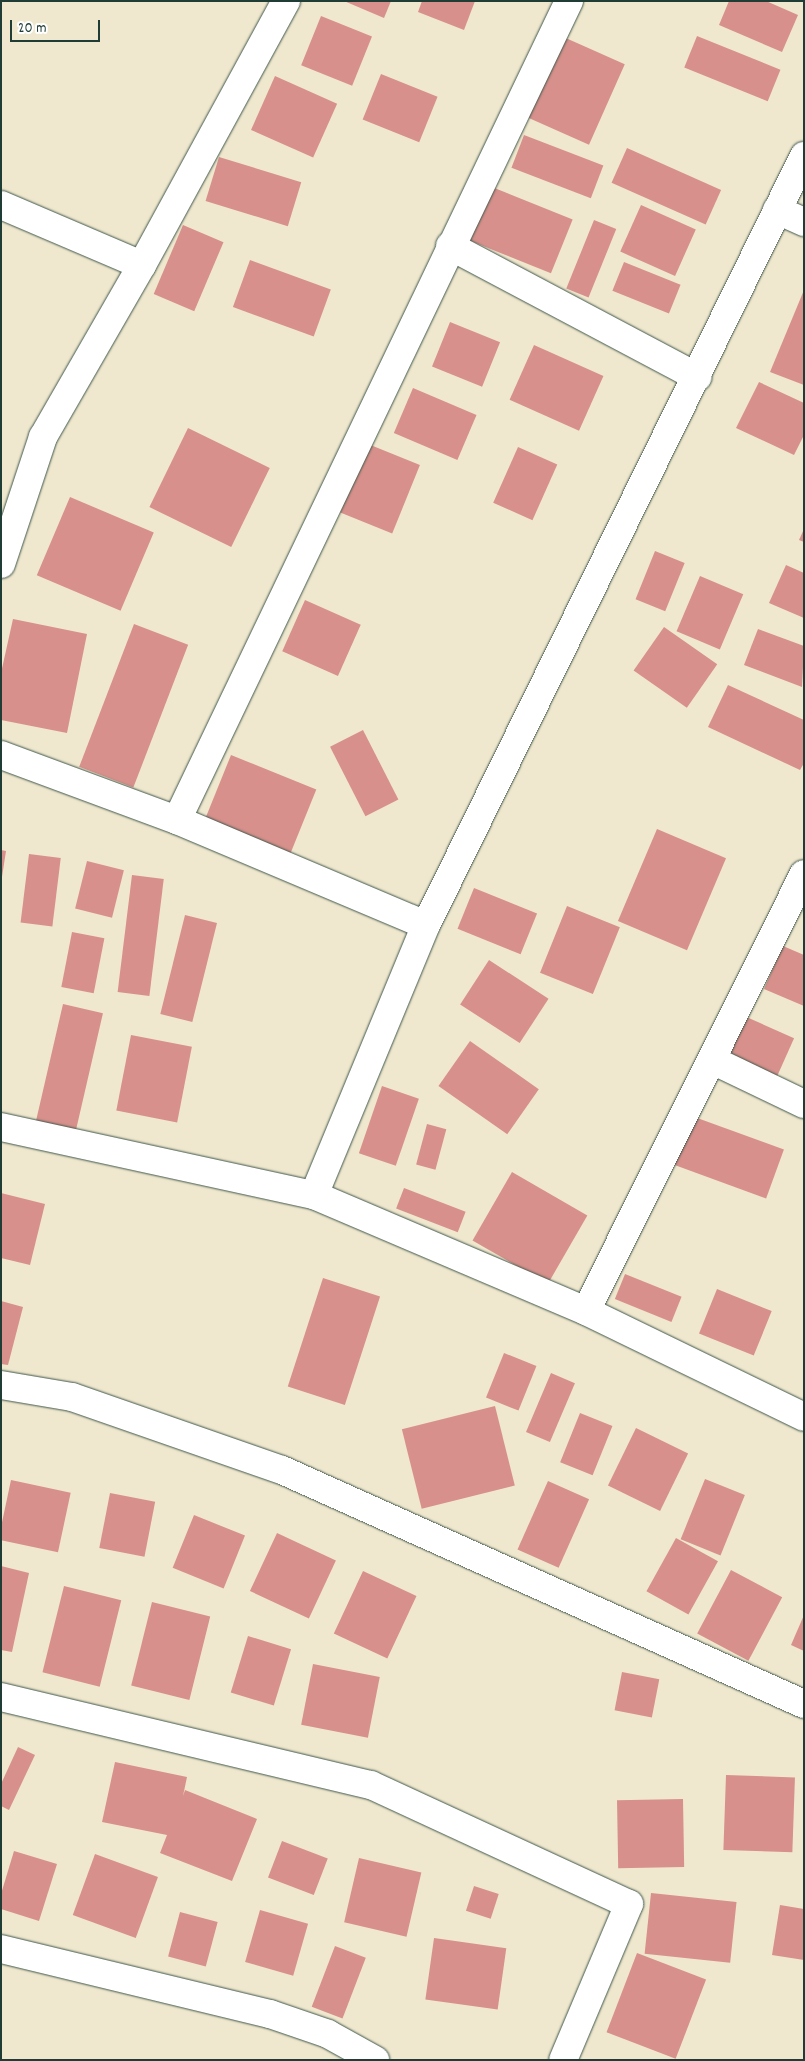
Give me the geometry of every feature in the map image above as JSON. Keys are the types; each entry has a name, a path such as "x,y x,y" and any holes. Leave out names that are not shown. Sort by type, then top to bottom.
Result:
{"street":[{"path":"1,564 43,437 142,265 286,1"},
{"path":"177,820 450,246 569,1"},
{"path":"314,1195 426,925 804,156"},
{"path":"1,205 142,265"},
{"path":"777,210 804,222"},
{"path":"450,246 697,377"},
{"path":"1,755 177,820 426,925"},
{"path":"586,1311 804,874"},
{"path":"712,1060 804,1104"},
{"path":"1,1127 314,1195 586,1311 804,1417"},
{"path":"1,1385 72,1397 282,1470 804,1704"},
{"path":"1,1697 371,1785 628,1904 564,2060"},
{"path":"1,1948 270,2014 328,2034 376,2060"}],"building":[{"path":"344,1 391,1 384,18"},
{"path":"422,1 475,1 464,30 418,12"},
{"path":"729,1 766,1 798,15 782,52 719,25"},
{"path":"321,16 372,37 352,86 301,65"},
{"path":"559,35 625,64 589,145 523,115"},
{"path":"697,36 780,70 768,101 684,68"},
{"path":"381,74 438,97 419,142 363,119"},
{"path":"275,76 337,104 313,158 251,130"},
{"path":"524,135 603,165 591,198 511,168"},
{"path":"627,148 721,190 706,225 612,183"},
{"path":"219,157 301,182 288,226 206,201"},
{"path":"492,187 573,220 551,273 470,241"},
{"path":"641,205 696,229 675,276 620,252"},
{"path":"594,220 616,229 589,298 566,289"},
{"path":"183,225 224,242 194,311 154,294"},
{"path":"250,260 331,289 314,336 233,307"},
{"path":"624,262 681,285 669,314 612,291"},
{"path":"804,290 804,385 770,372"},
{"path":"450,322 500,342 482,387 432,367"},
{"path":"534,345 603,376 579,431 510,400"},
{"path":"759,382 804,403 804,435 794,455 736,428"},
{"path":"413,388 477,415 457,460 394,433"},
{"path":"188,428 270,468 231,547 149,507"},
{"path":"368,444 420,465 392,534 340,513"},
{"path":"518,447 557,464 532,520 493,503"},
{"path":"70,497 154,533 121,611 37,575"},
{"path":"804,529 804,542 799,540"},
{"path":"655,551 685,563 665,611 636,599"},
{"path":"786,565 804,573 804,618 769,603"},
{"path":"700,576 743,594 720,650 677,631"},
{"path":"305,600 361,625 338,676 282,651"},
{"path":"13,619 87,634 67,733 1,720 1,673"},
{"path":"134,624 188,645 133,788 79,767"},
{"path":"664,627 717,664 687,708 634,670"},
{"path":"758,629 804,646 802,687 744,665"},
{"path":"728,685 804,720 804,763 800,770 708,727"},
{"path":"363,730 398,799 365,816 330,747"},
{"path":"231,755 316,789 287,862 202,827"},
{"path":"657,829 726,858 687,950 618,921"},
{"path":"1,850 6,851 2,877 1,877"},
{"path":"29,854 61,858 52,926 21,922"},
{"path":"87,861 124,870 112,918 75,909"},
{"path":"132,875 164,879 149,996 118,992"},
{"path":"474,888 537,913 521,954 458,929"},
{"path":"567,906 620,927 593,994 540,973"},
{"path":"185,915 217,923 192,1022 160,1014"},
{"path":"72,932 104,938 94,993 61,987"},
{"path":"783,946 804,955 804,1006 764,989"},
{"path":"489,960 549,999 520,1043 460,1004"},
{"path":"63,1004 103,1013 75,1134 35,1125"},
{"path":"742,1015 794,1038 776,1079 724,1056"},
{"path":"131,1035 192,1047 177,1122 116,1111"},
{"path":"470,1041 539,1089 507,1134 438,1086"},
{"path":"382,1086 419,1099 396,1166 359,1153"},
{"path":"689,1115 784,1150 766,1198 671,1164"},
{"path":"427,1124 446,1129 435,1170 416,1165"},
{"path":"512,1172 587,1216 548,1284 473,1240"},
{"path":"404,1188 466,1212 458,1232 396,1209"},
{"path":"1,1193 45,1204 30,1265 1,1258"},
{"path":"625,1274 682,1297 671,1322 615,1299"},
{"path":"323,1278 380,1297 345,1405 288,1386"},
{"path":"717,1289 772,1311 754,1356 699,1334"},
{"path":"1,1301 23,1307 8,1365 1,1364"},
{"path":"504,1353 536,1366 518,1411 486,1398"},
{"path":"551,1373 575,1383 550,1442 526,1432"},
{"path":"495,1406 515,1486 422,1509 402,1429"},
{"path":"580,1413 612,1426 593,1475 560,1462"},
{"path":"636,1428 688,1453 660,1511 608,1486"},
{"path":"705,1479 745,1495 721,1555 681,1539"},
{"path":"11,1480 71,1493 58,1552 1,1540 1,1527"},
{"path":"548,1481 589,1499 559,1568 517,1550"},
{"path":"110,1493 155,1502 144,1557 99,1548"},
{"path":"194,1515 245,1536 224,1588 173,1568"},
{"path":"277,1533 336,1560 309,1618 250,1591"},
{"path":"676,1538 718,1561 688,1615 646,1591"},
{"path":"1,1566 29,1573 12,1652 1,1650"},
{"path":"731,1570 782,1597 748,1661 697,1634"},
{"path":"363,1571 416,1596 387,1658 334,1634"},
{"path":"64,1586 121,1600 100,1687 42,1672"},
{"path":"152,1602 210,1617 189,1700 131,1685"},
{"path":"804,1615 804,1651 791,1645"},
{"path":"248,1636 291,1649 274,1706 231,1692"},
{"path":"313,1664 380,1677 368,1738 301,1725"},
{"path":"622,1672 659,1679 652,1718 615,1710"},
{"path":"18,1747 35,1755 9,1810 1,1806 1,1784"},
{"path":"115,1762 187,1777 183,1796 185,1790 257,1819 232,1881 160,1853 167,1835 102,1822"},
{"path":"726,1775 795,1777 792,1852 723,1850"},
{"path":"683,1799 684,1867 618,1868 617,1800"},
{"path":"282,1841 328,1859 314,1895 268,1877"},
{"path":"14,1851 57,1864 39,1921 1,1909 1,1894"},
{"path":"95,1854 158,1877 136,1938 73,1915"},
{"path":"359,1858 421,1872 407,1937 344,1922"},
{"path":"474,1886 499,1894 491,1919 466,1911"},
{"path":"651,1893 737,1902 730,1963 645,1954"},
{"path":"780,1905 804,1909 804,1960 772,1955"},
{"path":"260,1910 308,1924 293,1976 245,1962"},
{"path":"180,1912 218,1922 206,1967 168,1956"},
{"path":"434,1938 506,1948 498,2010 425,1999"},
{"path":"335,1946 366,1958 343,2019 312,2007"},
{"path":"637,1953 706,1980 676,2059 607,2032"}]}
